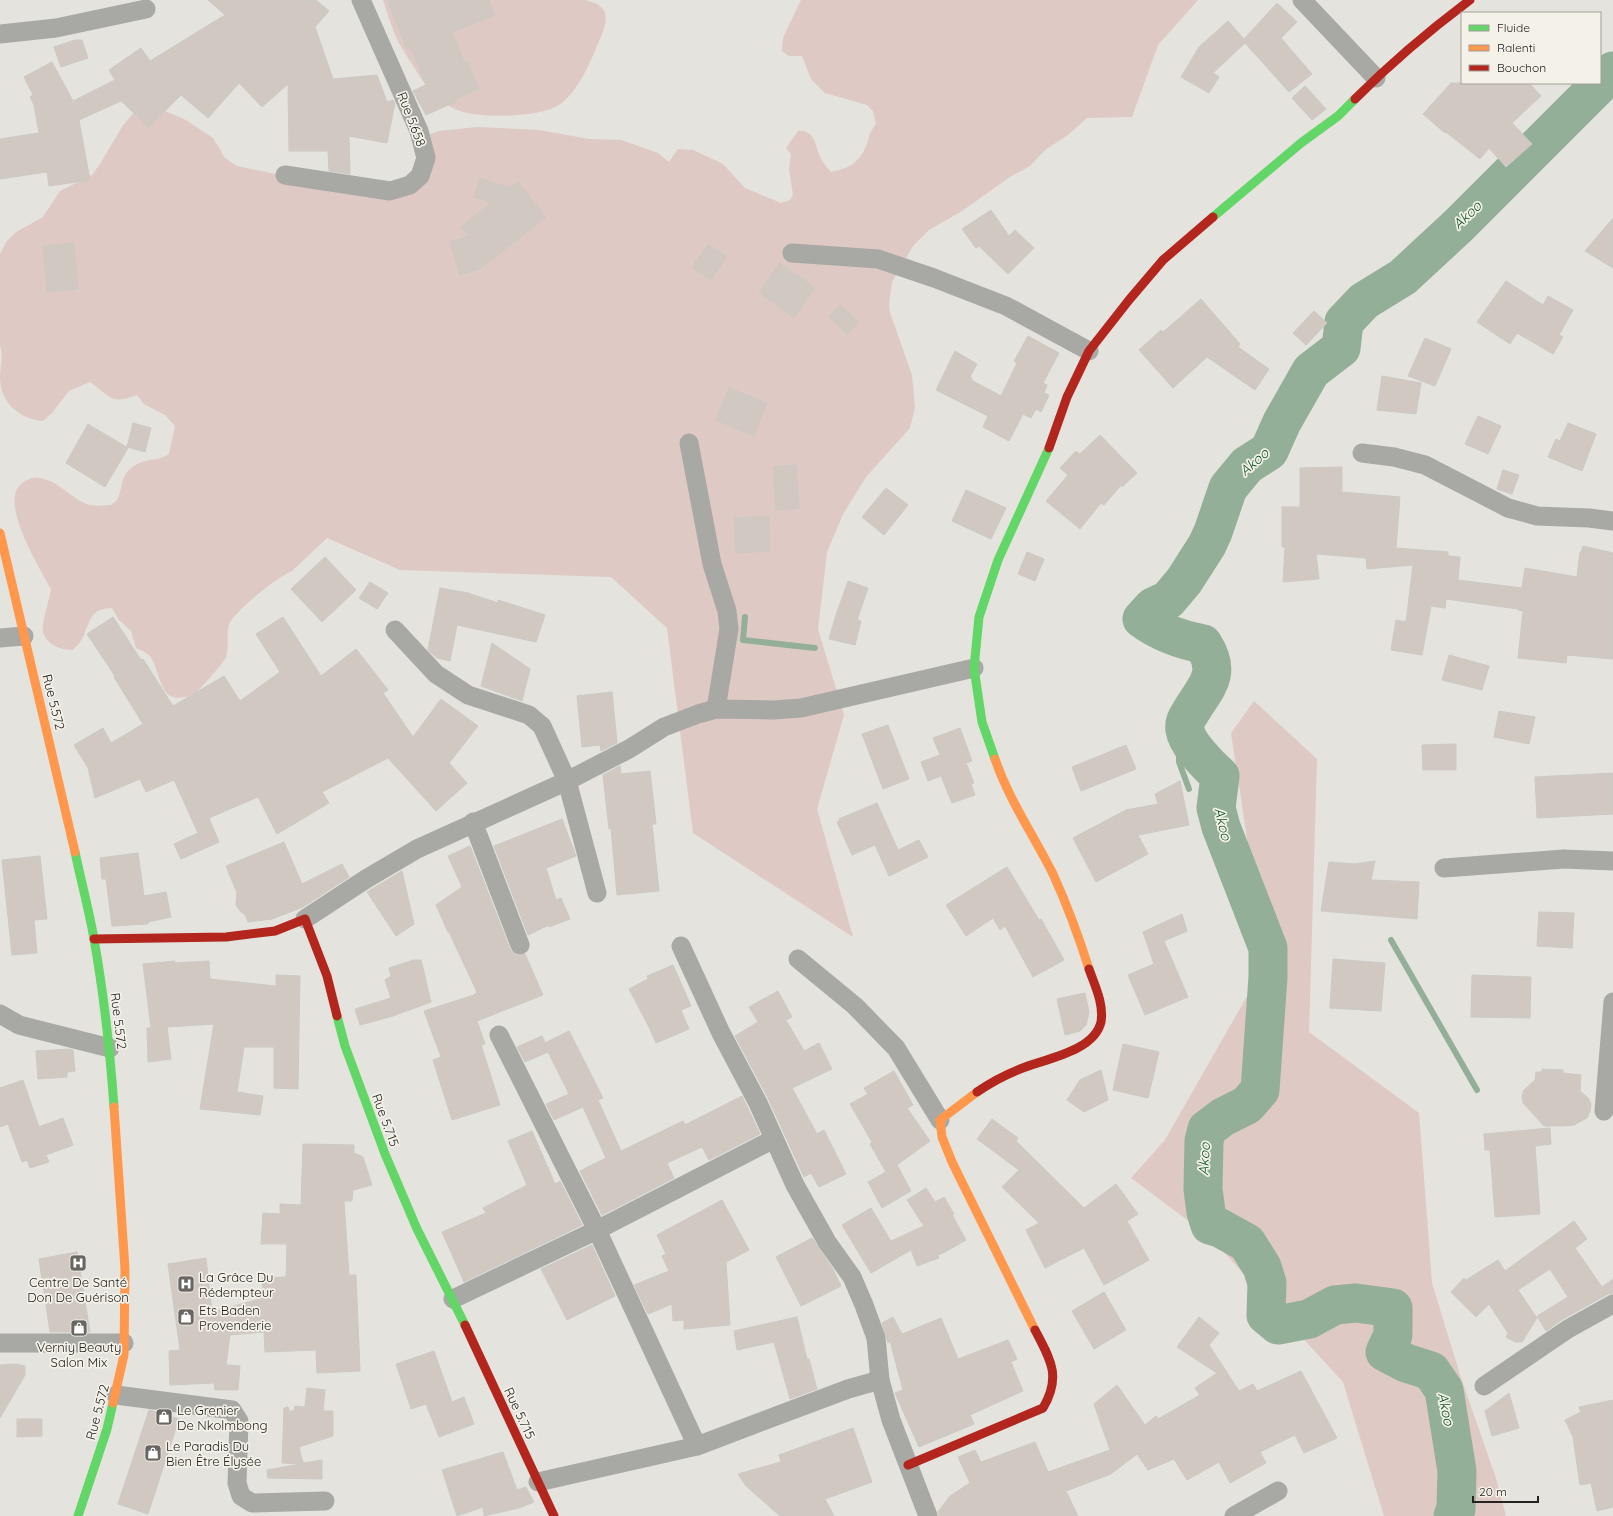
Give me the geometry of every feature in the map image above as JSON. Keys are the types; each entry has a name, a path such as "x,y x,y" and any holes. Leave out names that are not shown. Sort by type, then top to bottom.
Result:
{"street":[{"name":"Rue 5.658","path":"285,175 390,191 410,185 420,176 426,158 419,131 361,0"},
{"path":"1302,0 1376,78"},
{"path":"940,1120 955,1106 977,1092 1019,1070 1078,1048 1092,1039 1099,1027 1102,1011 1100,1000 1077,932 1053,875 1001,777 982,722 974,668 979,617 998,560 1045,459 1067,398 1089,351 1129,300 1164,260 1301,142 1338,116 1376,78 1438,24 1470,0"},
{"path":"0,34 56,28 146,9"},
{"path":"792,253 878,259 934,278 1006,306 1089,351"},
{"path":"689,443 712,564 727,611 729,629 716,709"},
{"path":"1362,453 1394,457 1425,465 1508,508 1536,516 1562,516 1613,521"},
{"name":"Rue 5.572","path":"0,533 63,798 94,939 110,1048 125,1269 124,1355 107,1429 78,1516"},
{"path":"396,630 436,674 468,695 529,715 542,726 567,781 597,893"},
{"path":"0,638 24,636"},
{"path":"94,939 226,937 275,931 305,919 366,879 417,849 473,822 567,781 629,749 664,727 698,714 716,709 774,710 801,708 974,668"},
{"path":"473,822 520,945"},
{"path":"1444,868 1564,859 1613,861"},
{"name":"Rue 5.715","path":"305,919 327,976 346,1046 385,1154 418,1229 453,1299 554,1516"},
{"path":"681,946 721,1033 758,1103 795,1185 820,1229 852,1277 876,1338 880,1380 891,1420 928,1516"},
{"path":"798,959 854,1006 896,1048 940,1120 942,1137 952,1162 1052,1364 1053,1387 1050,1398 1042,1408 908,1465"},
{"path":"1604,1111 1613,1002"},
{"path":"0,1014 19,1025 110,1048"},
{"path":"499,1035 597,1230 697,1446"},
{"path":"453,1299 597,1230 774,1139"},
{"path":"1484,1386 1568,1329 1613,1304"},
{"path":"0,1344 124,1343"},
{"path":"538,1482 697,1446 848,1389 880,1380"},
{"path":"116,1395 232,1410 239,1421 237,1483 241,1496 252,1503 325,1501"},
{"path":"1234,1516 1278,1491"}],"shaded area":[{"path":"383,0 584,0 601,7 605,12 606,18 603,32 586,70 574,91 563,102 555,107 530,114 500,116 473,114 457,110 449,106 441,101 427,86 396,37"},
{"path":"801,0 1198,0 1158,45 1132,117 1087,118 1068,135 1045,150 1030,166 1010,177 962,211 929,230 913,246 892,282 889,304 890,313 912,375 915,407 910,428 866,477 843,514 827,552 818,629 844,715 817,809 853,937 693,833 667,628 611,577 400,570 327,538 292,571 269,585 237,613 232,619 228,628 227,652 225,660 194,694 181,698 175,698 168,694 162,684 152,659 148,654 136,648 131,631 119,620 112,608 99,610 95,613 89,621 82,639 73,650 59,648 45,637 43,632 44,618 51,589 31,552 18,521 15,506 15,494 20,485 31,478 46,479 75,498 89,505 111,505 116,501 120,494 124,477 129,470 138,464 169,454 175,426 165,415 144,404 137,395 122,399 112,398 90,382 69,391 52,413 43,421 26,417 12,408 3,394 0,377 2,358 0,346 0,254 7,241 16,232 43,217 60,191 92,175 122,127 135,111 156,107 186,120 213,138 225,158 237,166 294,178 414,182 428,135 439,131 477,127 539,130 589,139 621,140 658,153 669,162 678,149 693,150 723,164 745,188 781,203 790,200 793,195 789,169 791,154 786,148 798,131 809,133 815,142 820,157 831,172 850,166 859,159 876,124 873,111 867,105 825,93 811,79 802,56 789,56 782,51 783,38"},
{"path":"1254,701 1317,759 1309,1032 1419,1113 1432,1283 1461,1378 1496,1478 1506,1516 1384,1516 1343,1382 1210,1237 1131,1178 1165,1140 1266,963 1231,733"}],"building":[{"path":"208,0 316,0 329,11 315,27 333,79 377,75 387,102 393,100 395,103 387,143 349,136 350,174 329,171 328,151 289,151 288,84 262,107 239,83 208,118 181,95 149,127 121,101 79,120 90,180 49,186 47,172 0,179 0,139 39,133 34,105 30,97 33,95 24,77 52,62 73,101 115,80 109,70 141,48 150,61 225,15"},
{"path":"387,0 489,0 495,15 452,32 464,62 467,61 479,89 426,115 413,91 426,85 411,48 407,49"},
{"path":"1277,3 1297,22 1281,38 1312,74 1289,92 1245,43 1213,73 1219,77 1209,93 1181,77 1199,47 1228,21 1244,39"},
{"path":"75,40 82,40 88,58 61,67 54,47"},
{"path":"1451,83 1530,84 1541,96 1512,123 1532,144 1506,167 1489,148 1480,159 1446,132 1445,133 1423,114"},
{"path":"1305,86 1326,109 1312,120 1292,98"},
{"path":"480,178 510,188 518,182 546,217 481,268 460,275 450,242 469,236 461,227 492,202 474,197"},
{"path":"991,210 1009,236 1015,230 1034,248 1008,274 979,246 976,248 962,229"},
{"path":"1613,218 1613,268 1585,251"},
{"path":"74,243 78,289 47,292 43,246"},
{"path":"708,244 727,257 711,280 692,267"},
{"path":"780,263 815,288 794,318 759,292"},
{"path":"1506,281 1543,305 1548,296 1573,310 1559,335 1563,337 1553,354 1517,333 1510,344 1477,322"},
{"path":"1201,299 1240,344 1238,347 1269,369 1255,390 1207,357 1173,388 1139,350 1161,330 1163,332"},
{"path":"840,305 859,322 847,334 829,317"},
{"path":"1314,311 1327,323 1306,345 1293,333"},
{"path":"1028,336 1059,353 1043,383 1047,385 1044,393 1049,395 1041,412 1036,409 1031,418 1023,414 1009,441 983,427 988,416 936,390 955,351 977,364 970,377 972,378 971,380 1001,396 1017,363 1014,361"},
{"path":"1425,338 1451,349 1435,386 1408,376"},
{"path":"1382,376 1421,383 1416,414 1377,410"},
{"path":"729,388 767,403 754,436 716,420"},
{"path":"1478,416 1501,426 1488,454 1465,444"},
{"path":"133,423 151,428 145,452 127,447"},
{"path":"1568,423 1596,434 1582,471 1548,457 1556,439 1560,441"},
{"path":"88,424 128,448 105,487 66,463"},
{"path":"1100,435 1137,473 1122,487 1121,485 1104,505 1101,503 1080,529 1046,501 1068,475 1060,468 1076,451 1080,454"},
{"path":"796,465 799,508 776,510 773,467"},
{"path":"1342,467 1342,492 1400,497 1396,548 1448,552 1448,556 1460,557 1458,580 1522,588 1525,568 1577,577 1580,552 1583,546 1613,553 1613,659 1567,655 1566,663 1518,658 1523,611 1518,609 1446,599 1445,608 1431,606 1422,655 1391,650 1396,620 1406,622 1413,565 1367,569 1366,558 1316,554 1319,579 1283,582 1285,547 1282,547 1282,507 1300,507 1300,468"},
{"path":"1503,470 1519,475 1512,494 1497,489"},
{"path":"886,488 908,505 884,535 862,517"},
{"path":"966,490 1006,508 991,539 952,521"},
{"path":"769,516 770,551 736,553 734,518"},
{"path":"1027,552 1044,559 1035,581 1018,574"},
{"path":"325,557 356,590 322,622 291,589"},
{"path":"848,581 868,588 857,620 861,621 855,645 829,639"},
{"path":"370,582 388,593 377,609 359,598"},
{"path":"440,588 468,593 498,603 498,600 545,615 536,642 457,625 450,661 437,658 428,650"},
{"path":"113,617 141,660 143,659 173,706 224,676 240,701 280,672 256,634 283,617 321,676 356,649 388,690 383,693 413,737 441,699 478,726 449,763 467,783 436,811 388,758 322,792 329,803 277,834 258,797 209,818 219,842 181,859 174,844 198,833 174,780 146,792 140,779 95,798 88,768 74,745 103,728 111,743 143,724 114,677 115,676 87,634"},
{"path":"492,643 530,669 522,701 481,686"},
{"path":"1449,655 1489,666 1482,690 1442,680"},
{"path":"612,692 617,743 601,751 600,745 582,747 577,696"},
{"path":"1499,711 1535,717 1529,744 1494,737"},
{"path":"888,725 909,779 883,789 862,734"},
{"path":"960,728 972,761 966,763 974,783 971,784 975,795 952,803 941,776 928,781 921,762 940,755 933,738"},
{"path":"1456,744 1456,770 1423,770 1422,745"},
{"path":"1126,745 1136,769 1081,791 1072,767"},
{"path":"620,766 621,774 650,771 656,824 652,824 659,891 617,895 611,828 609,829 603,775"},
{"path":"1613,773 1613,814 1537,818 1535,777"},
{"path":"1180,781 1189,825 1138,835 1148,854 1096,882 1073,838 1126,810 1158,804 1155,794"},
{"path":"877,803 898,850 919,840 928,857 889,876 875,845 852,855 837,822 840,820 839,819"},
{"path":"562,819 576,856 546,868 556,900 561,898 570,919 549,927 549,925 528,935 494,846"},
{"path":"284,842 302,884 342,864 349,877 303,907 272,919 248,922 246,916 236,905 237,893 226,866"},
{"path":"470,846 510,949 518,956 525,954 543,995 477,1021 485,1044 481,1045 500,1105 452,1120 433,1060 441,1057 424,1011 474,995 477,992 436,905 462,887 448,856"},
{"path":"138,853 144,896 166,892 171,917 148,922 148,924 112,926 106,879 102,879 100,858"},
{"path":"40,856 47,919 34,920 37,953 12,955 2,860"},
{"path":"1375,861 1371,880 1419,882 1417,919 1321,911 1329,862 1355,864"},
{"path":"1007,867 1039,920 1041,919 1064,960 1033,977 1005,926 1000,930 993,918 966,936 946,905"},
{"path":"402,871 414,924 396,936 367,892"},
{"path":"1539,912 1574,913 1572,948 1537,946"},
{"path":"1182,914 1187,931 1164,941 1188,997 1145,1015 1128,975 1154,964 1143,932"},
{"path":"1333,959 1385,963 1381,1011 1330,1008"},
{"path":"414,960 421,960 431,1002 393,1016 360,1025 355,1009 391,998 385,980 391,976 389,968"},
{"path":"175,961 175,963 209,961 210,979 276,986 276,975 300,976 298,1089 274,1088 274,1047 244,1047 237,1092 263,1096 260,1115 200,1109 214,1024 167,1027 171,1059 148,1062 147,1028 151,1028 143,964"},
{"path":"673,965 691,1006 681,1010 689,1029 656,1043 629,989 648,979 647,976"},
{"path":"1472,975 1531,977 1530,1018 1471,1017"},
{"path":"778,991 792,1017 786,1020 804,1051 819,1043 832,1069 792,1088 817,1134 824,1130 846,1174 819,1187 811,1173 804,1177 768,1098 735,1036 758,1022 749,1007"},
{"path":"1085,993 1089,1012 1086,1025 1080,1031 1065,1035 1057,999"},
{"path":"569,1031 603,1098 598,1100 621,1151 683,1121 685,1125 742,1096 760,1134 709,1160 702,1147 667,1163 674,1178 602,1215 580,1171 606,1158 583,1107 554,1120 546,1104 569,1094 548,1052 525,1062 517,1047 542,1036 545,1043"},
{"path":"1123,1044 1159,1052 1148,1098 1113,1090"},
{"path":"73,1050 75,1071 67,1072 67,1077 38,1079 36,1051"},
{"path":"1542,1069 1563,1070 1563,1073 1581,1075 1580,1091 1588,1098 1591,1104 1587,1118 1574,1125 1544,1126 1523,1103 1522,1096 1524,1090 1535,1080 1536,1072 1542,1072"},
{"path":"1101,1070 1108,1100 1084,1112 1067,1100 1080,1080"},
{"path":"894,1071 913,1105 907,1108 930,1141 894,1167 897,1165 911,1191 882,1208 868,1182 886,1172 870,1144 872,1142 850,1104 868,1094 864,1088"},
{"path":"23,1080 39,1127 63,1118 73,1145 46,1155 49,1162 30,1168 27,1160 22,1162 8,1124 0,1127 0,1088"},
{"path":"992,1119 1018,1138 1016,1141 1084,1208 1116,1184 1138,1214 1127,1221 1149,1260 1104,1285 1084,1248 1045,1268 1026,1230 1039,1223 1002,1187 1019,1170 977,1139"},
{"path":"1550,1128 1551,1144 1535,1146 1540,1214 1495,1217 1490,1150 1485,1150 1484,1134"},
{"path":"532,1131 555,1184 560,1181 582,1225 464,1282 442,1232 486,1213 483,1208 527,1185 508,1141"},
{"path":"303,1144 354,1145 354,1153 363,1157 372,1185 353,1190 352,1201 344,1201 349,1275 356,1275 360,1371 317,1373 316,1350 265,1352 264,1332 230,1335 226,1365 240,1366 238,1390 215,1390 214,1383 170,1385 169,1351 180,1350 168,1264 206,1258 212,1312 263,1298 262,1278 286,1277 287,1244 261,1244 263,1213 280,1214 280,1204 301,1205"},
{"path":"926,1188 935,1202 944,1197 966,1240 938,1255 939,1258 917,1266 911,1250 871,1273 842,1225 871,1208 891,1241 924,1226 907,1200"},
{"path":"722,1200 749,1250 726,1262 730,1325 684,1329 684,1320 673,1321 672,1304 648,1314 634,1285 669,1271 662,1256 666,1254 657,1235"},
{"path":"1574,1221 1587,1239 1575,1248 1602,1287 1613,1279 1613,1293 1608,1294 1563,1319 1546,1331 1537,1316 1568,1297 1550,1269 1518,1290 1537,1318 1522,1342 1515,1342 1506,1337 1508,1333 1489,1304 1476,1317 1451,1292 1464,1278 1466,1280 1498,1260 1505,1271"},
{"path":"812,1238 833,1269 841,1286 801,1306 776,1257"},
{"path":"592,1245 615,1296 567,1320 541,1269"},
{"path":"77,1252 90,1332 50,1332 39,1259"},
{"path":"1104,1292 1126,1330 1094,1349 1072,1311"},
{"path":"797,1317 807,1359 809,1359 817,1389 790,1399 774,1342 737,1350 734,1331"},
{"path":"893,1317 902,1334 941,1318 958,1359 1008,1340 1017,1359 1011,1362 1023,1391 970,1415 974,1424 919,1447 895,1393 903,1390 890,1341 888,1343 882,1323"},
{"path":"1199,1317 1219,1333 1209,1345 1239,1391 1253,1384 1257,1391 1301,1371 1337,1438 1304,1453 1295,1435 1260,1452 1266,1463 1230,1483 1219,1462 1187,1480 1174,1459 1148,1470 1137,1454 1111,1474 1066,1491 1078,1516 939,1516 938,1512 950,1496 970,1483 958,1457 975,1450 981,1462 1035,1442 1048,1472 1110,1450 1094,1404 1117,1385 1145,1425 1156,1416 1158,1419 1200,1395 1195,1388 1217,1373 1177,1347"},
{"path":"434,1351 452,1402 464,1397 474,1424 439,1437 426,1404 411,1409 396,1364"},
{"path":"14,1364 25,1366 25,1375 0,1418 0,1365"},
{"path":"307,1388 325,1390 323,1411 333,1411 333,1436 299,1447 303,1463 322,1460 322,1479 268,1478 267,1470 301,1464 282,1463 284,1408 288,1407 291,1417 291,1411 294,1411 295,1406 305,1407"},
{"path":"1509,1393 1519,1428 1492,1436 1485,1411"},
{"path":"1613,1400 1613,1507 1597,1511 1591,1483 1580,1485 1573,1437 1565,1420 1581,1412 1579,1407"},
{"path":"149,1410 179,1419 148,1514 118,1504"},
{"path":"17,1419 42,1419 42,1436 17,1437"},
{"path":"853,1428 872,1482 825,1499 834,1516 780,1516 746,1486 738,1474 781,1462 779,1455"},
{"path":"503,1452 517,1490 526,1487 534,1502 519,1508 484,1516 483,1507 457,1516 442,1470"}],"waterway":[{"name":"Akoo","path":"1601,83 1613,71"},
{"name":"Akoo","path":"1453,1516 1456,1509 1457,1471 1444,1390 1431,1371 1406,1363 1385,1352 1393,1335 1393,1308 1356,1303 1335,1305 1309,1319 1278,1325 1266,1315 1267,1283 1262,1267 1247,1243 1220,1228 1210,1225 1206,1212 1203,1189 1204,1141 1207,1129 1223,1117 1247,1105 1260,1090 1268,977 1268,948 1221,827 1216,808 1220,776 1194,748 1185,730 1186,719 1210,680 1212,664 1209,655 1203,644 1171,635 1142,619 1153,607 1168,600 1184,581 1207,545 1228,488 1247,465 1269,451 1282,422 1311,371 1341,348 1344,322 1364,301 1403,277 1459,225 1600,84"},
{"path":"745,617 743,640 815,648"},
{"path":"1185,732 1175,738 1179,748 1179,762 1189,789"},
{"path":"1391,940 1477,1090"}],"traffic: fast":[{"path":"1213,217 1301,143 1338,116 1355,99"},
{"path":"995,759 982,722 974,668 979,617 998,560 1049,448"},
{"path":"75,852 92,928 101,981 109,1044 114,1107"},
{"path":"337,1016 345,1046 385,1154 417,1229 465,1325"},
{"path":"78,1516 107,1429 113,1403"}],"traffic: slow":[{"path":"0,533 75,852"},
{"path":"995,759 1014,803 1053,874 1063,897 1089,969"},
{"path":"977,1092 940,1120 942,1137 952,1162 1035,1330"},
{"path":"113,1403 124,1355 125,1269 114,1107"}],"traffic: jam":[{"path":"1355,99 1411,47 1470,0"},
{"path":"1049,448 1067,397 1089,351 1163,260 1213,217"},
{"path":"94,939 226,937 275,931 305,919 327,976 337,1016"},
{"path":"977,1092 992,1082 1014,1071 1067,1053 1089,1041 1096,1032 1101,1022 1102,1015 1098,995 1089,969"},
{"path":"465,1325 554,1516"},
{"path":"908,1465 1043,1408 1049,1397 1053,1377 1049,1359 1035,1330"}],"place":[{"name":"Centre De Santé Don De Guérison","path":"78,1263"},
{"name":"La Grâce Du Rédempteur","path":"186,1284"},
{"name":"Ets Baden Provenderie","path":"186,1317"},
{"name":"Verniy Beauty Salon Mix","path":"79,1328"},
{"name":"Le Grenier De Nkolmbong","path":"164,1417"},
{"name":"Le Paradis Du Bien Être Élysée","path":"153,1453"}]}
